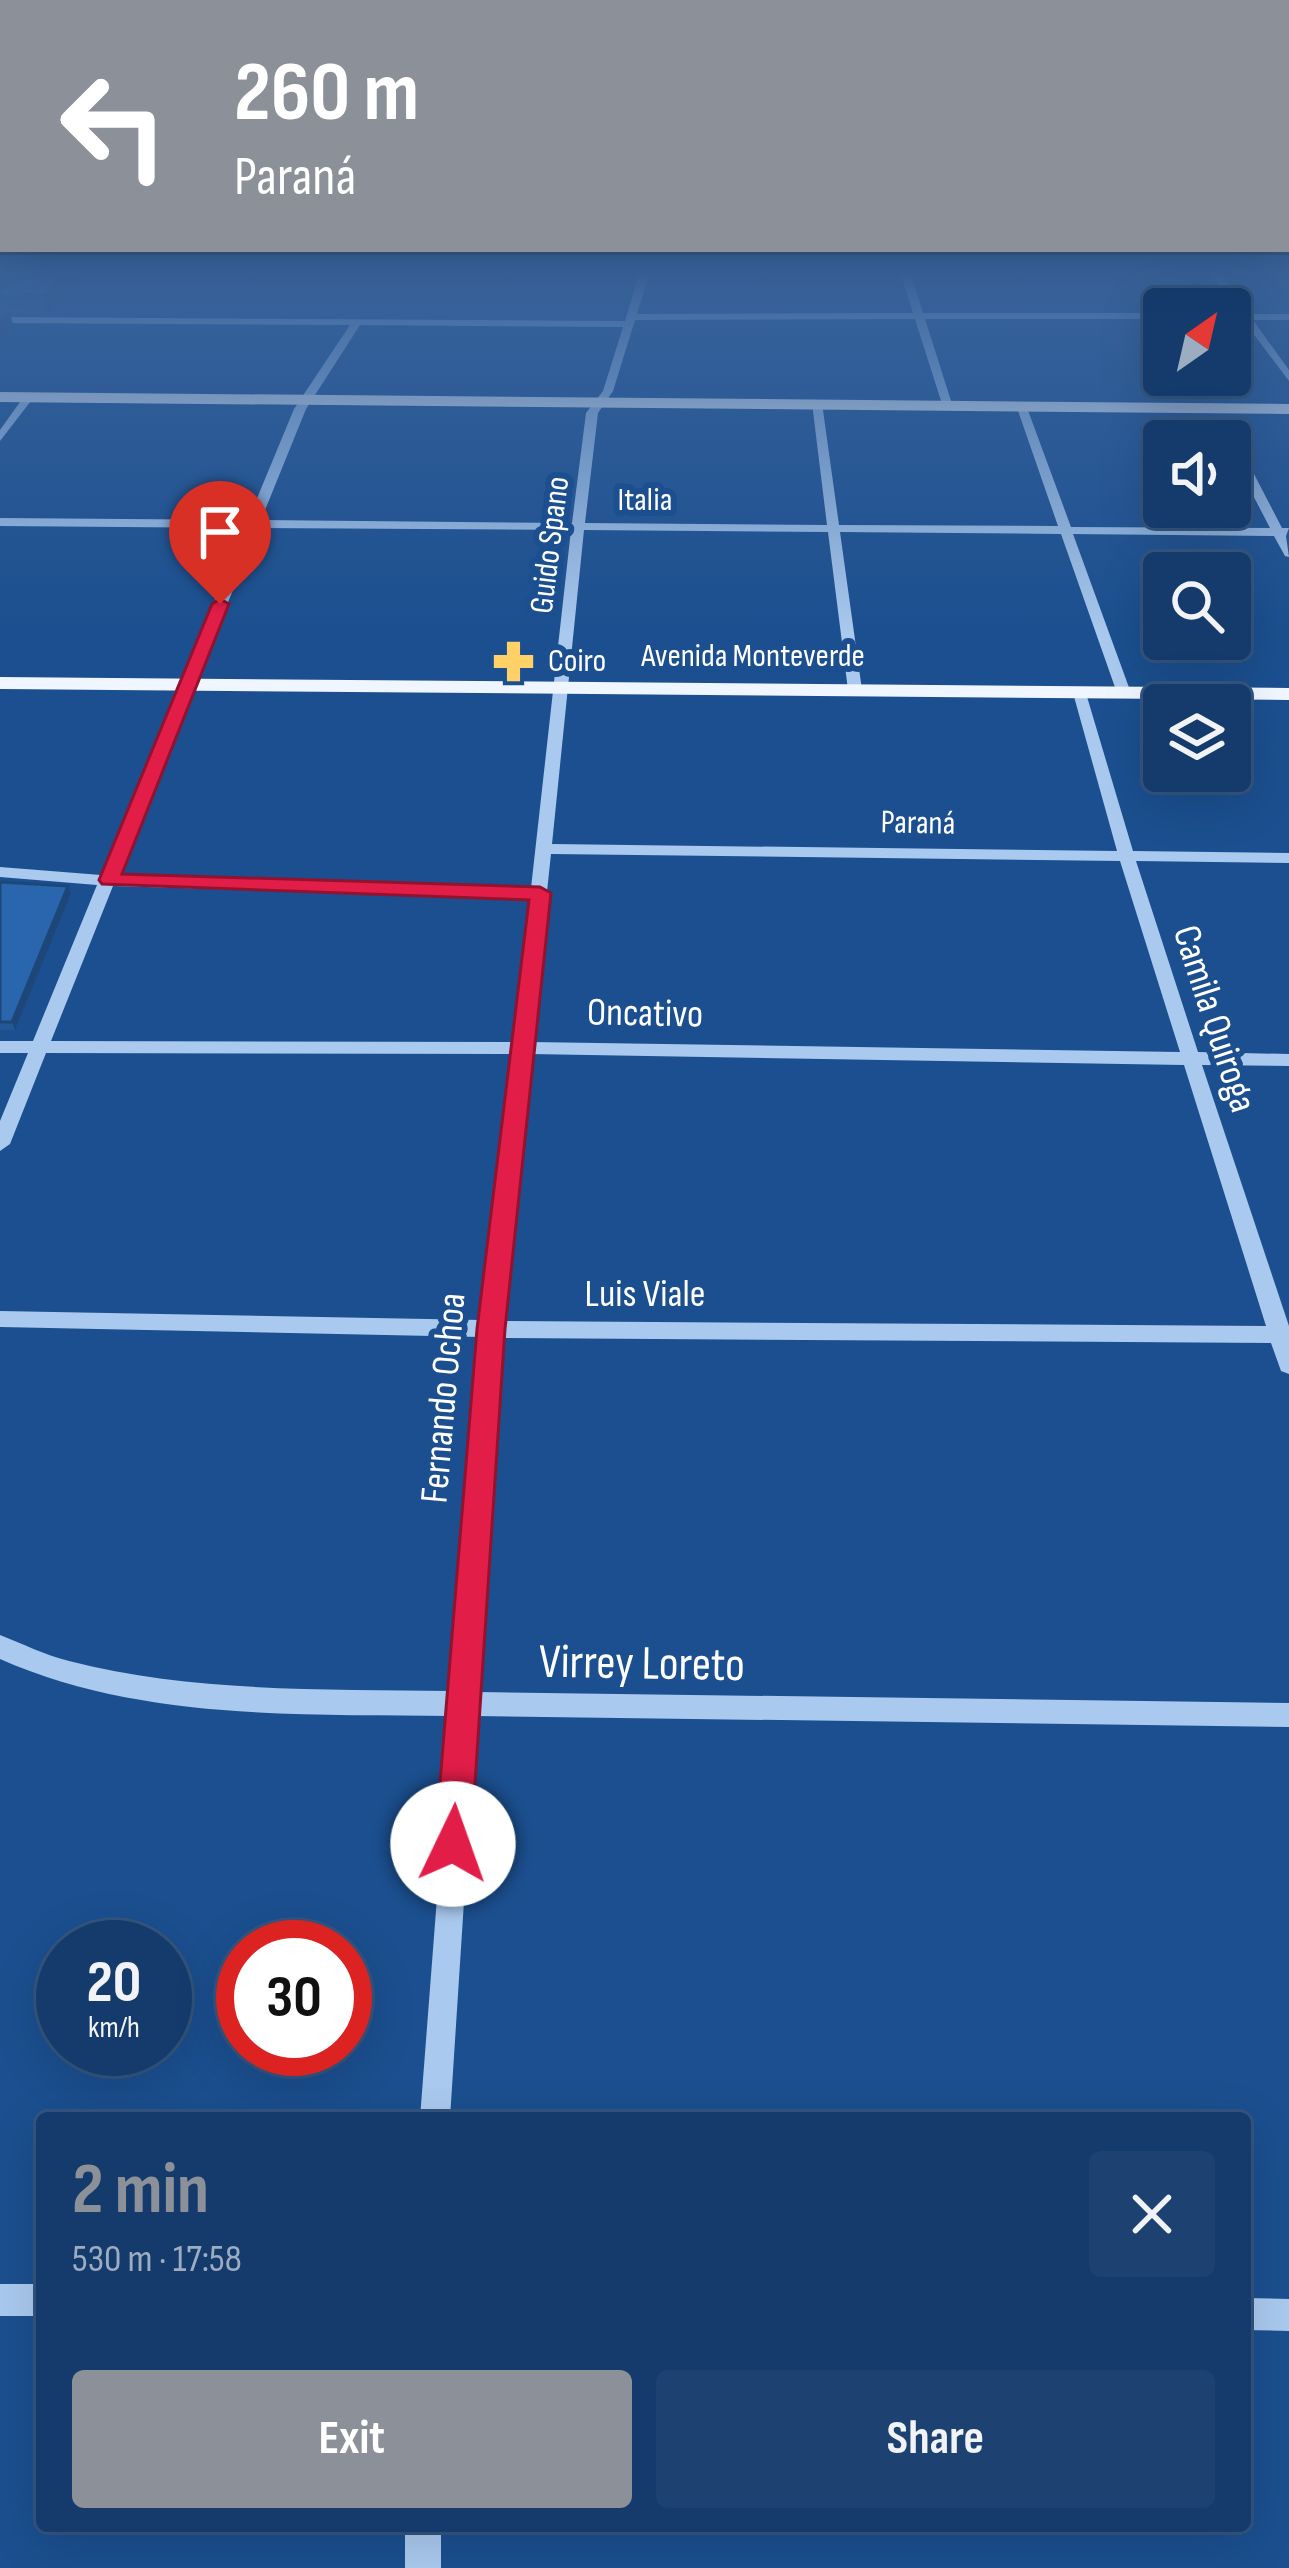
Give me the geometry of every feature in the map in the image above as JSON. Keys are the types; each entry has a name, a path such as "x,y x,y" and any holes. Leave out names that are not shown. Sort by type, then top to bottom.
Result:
{"main road":[{"path":"0,397 1289,409"},
{"name":"Avenida Monteverde","path":"0,683 1289,694"}],"street":[{"path":"0,1144 309,395"},
{"name":"Guido Spano","path":"561,688 592,413 603,395"},
{"path":"943,395 946,404"},
{"path":"0,438 29,397"},
{"path":"817,403 855,690"},
{"path":"1021,405 1124,693"},
{"path":"1251,479 1283,532 1289,553"},
{"name":"Italia","path":"0,521 1283,532"},
{"name":"Fernando Ochoa","path":"435,2112 491,1329 561,688"},
{"name":"Camila Quiroga","path":"1080,693 1126,855 1284,1335 1289,1365"},
{"name":"Paraná","path":"545,849 1289,858"},
{"path":"0,872 109,880 540,893"},
{"name":"Oncativo","path":"0,1047 523,1048 1289,1060"},
{"name":"Luis Viale","path":"0,1319 491,1329 1284,1335"},
{"name":"Virrey Loreto","path":"0,1647 32,1663 146,1688 269,1702 1289,1715"},
{"path":"0,2300 36,2300"},
{"path":"1251,2314 1289,2315"},
{"path":"423,2532 423,2568"}],"building":[{"path":"0,882 68,886 12,1022 0,1022"}],"place":[{"name":"Coiro","path":"514,661"}],"route":[{"path":"220,604 109,880 540,893 491,1329 453,1844"}]}
